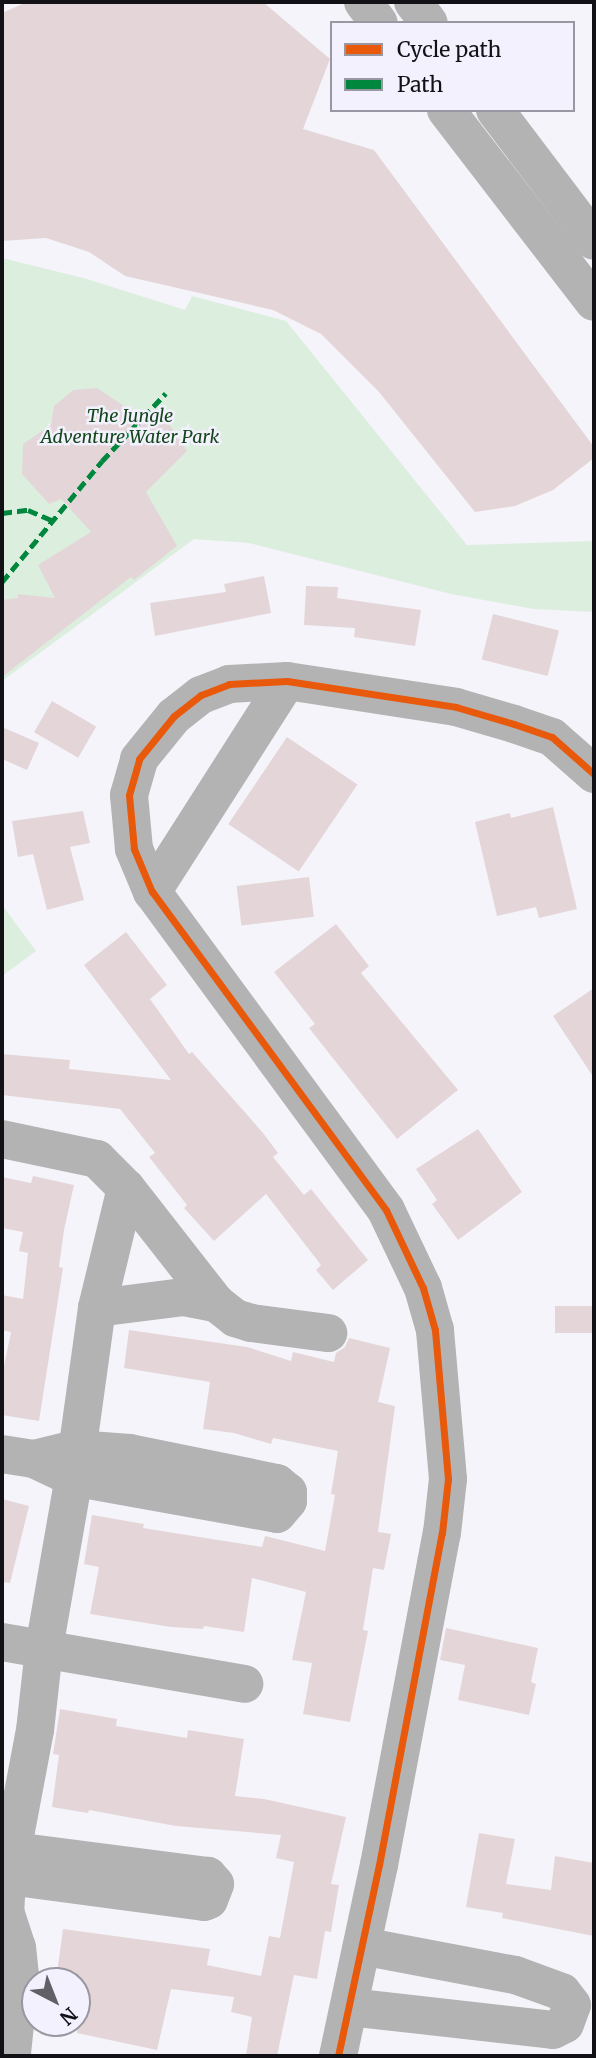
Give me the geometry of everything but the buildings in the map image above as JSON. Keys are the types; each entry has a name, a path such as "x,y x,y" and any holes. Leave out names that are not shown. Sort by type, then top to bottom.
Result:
{"street":[{"path":"363,2 377,21"},
{"path":"413,2 427,21"},
{"path":"448,112 594,302"},
{"path":"496,112 594,242"},
{"path":"338,2056 425,1634 442,1533 448,1479 435,1330 424,1288 386,1210 152,892 134,849 128,795 139,759 174,716 201,695 229,684 287,681 456,707 514,724 552,737 594,774"},
{"path":"152,892 287,681"},
{"path":"2,1139 97,1159 126,1188 216,1303 235,1318 251,1323 328,1333"},
{"path":"11,2054 19,1976 17,1947 6,1886 35,1730 44,1649 97,1308 126,1188"},
{"path":"97,1308 184,1297 216,1303"},
{"path":"18,1457 74,1463"},
{"path":"2,1642 244,1684"},
{"path":"349,2007 558,2030 565,2024 572,2005 562,1992 486,1968 362,1946"},
{"path":"479,2021 486,1968"}],"green space":[{"name":"The Jungle Adventure Water Park","path":"2,258 87,279 185,310 192,296 286,321 467,545 594,541 594,612 534,609 451,594 249,543 194,539 2,681"},
{"path":"2,905 36,951 2,976"}],"marked path":[{"path":"2,582 102,461 166,393"},
{"path":"2,513 28,510 54,521"}],"cycle path":[{"path":"338,2056 379,1865 442,1533 448,1479 435,1330 423,1288 386,1210 152,892 134,849 129,795 139,759 174,716 201,695 229,684 287,681 456,707 514,724 552,737 594,774"}]}
